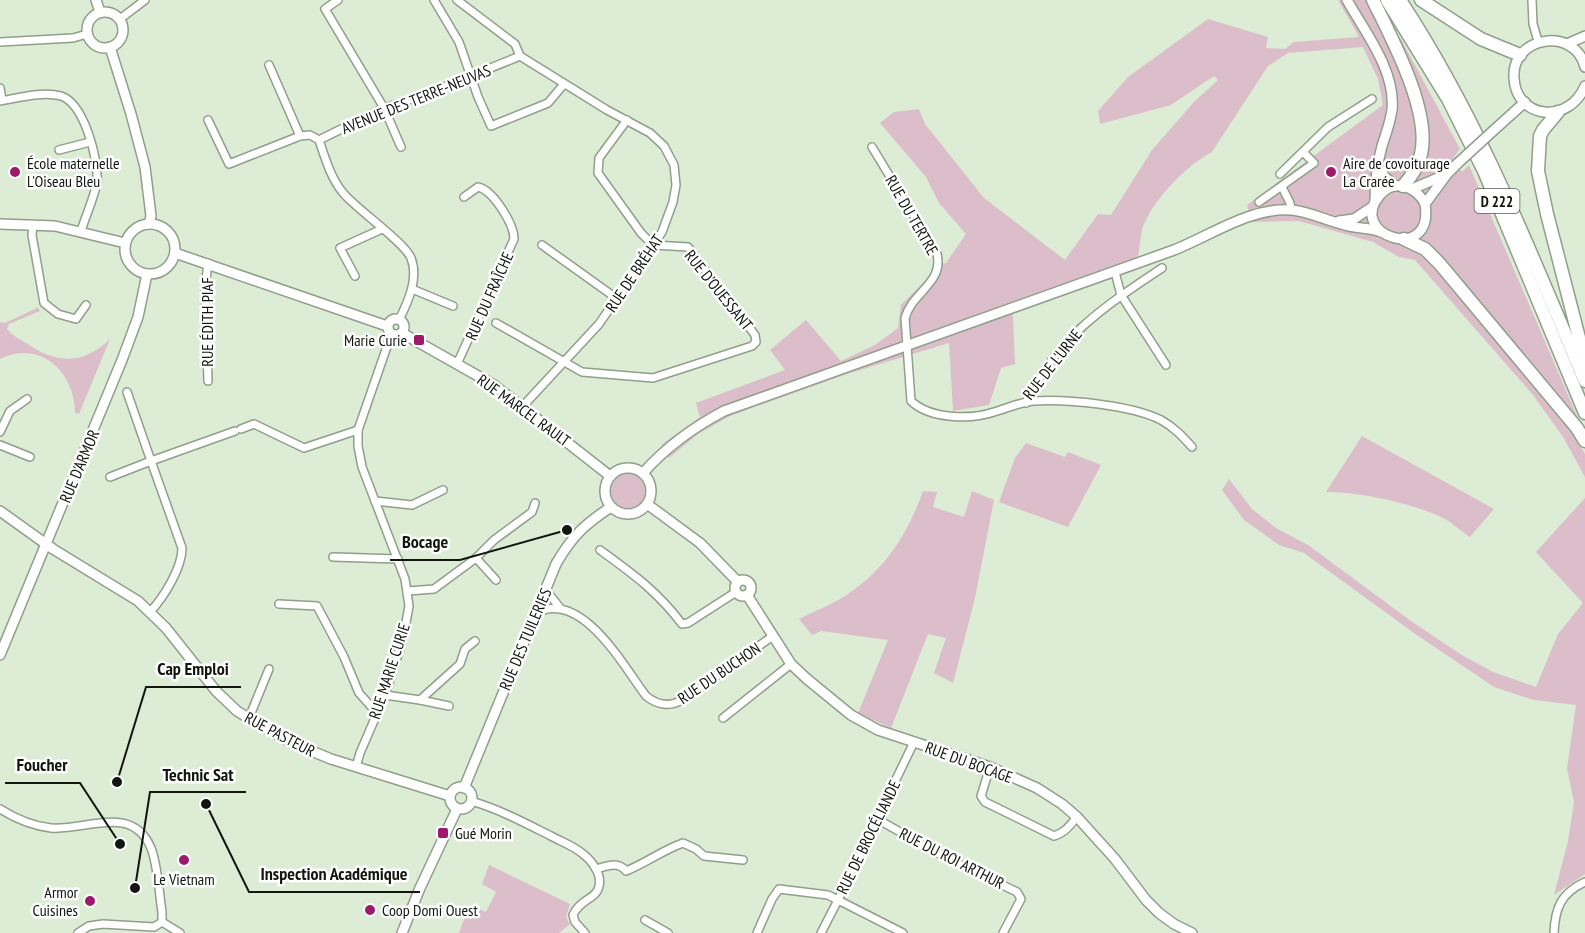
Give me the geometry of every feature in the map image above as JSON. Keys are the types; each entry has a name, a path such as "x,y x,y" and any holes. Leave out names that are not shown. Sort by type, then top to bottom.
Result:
{"highway":[{"path":"1373,0 1408,78 1420,112 1423,142 1421,154 1412,176 1403,187"},
{"name":"D 222","path":"1387,0 1448,99 1484,171 1585,413"},
{"name":"D 222","path":"1400,0 1439,63 1478,134 1585,381"},
{"path":"1421,0 1481,39 1520,55"},
{"path":"1558,112 1540,136 1538,171 1585,361"},
{"path":"1404,239 1425,249 1440,262 1577,428 1585,441"}],"street":[{"path":"96,0 100,12"},
{"path":"120,19 144,0"},
{"path":"338,0 325,9 384,108 401,147"},
{"path":"434,0 459,42 478,97 491,126 548,103 564,84 520,56 515,44 457,0"},
{"path":"1347,0 1381,60 1390,87 1392,109 1375,182 1373,205 1374,220 1382,232"},
{"path":"1532,0 1533,24 1538,41"},
{"path":"100,12 111,13 120,19 122,36 115,45 104,48 94,44 87,34 91,19 100,12"},
{"path":"0,42 73,38 87,34"},
{"path":"1567,44 1585,36"},
{"path":"1584,93 1567,109 1558,112 1539,111 1519,95 1514,70 1520,55 1526,48 1538,41 1551,40 1567,44 1585,62"},
{"path":"110,47 145,167 151,216 149,224"},
{"name":"AVENUE DES TERRE-NEUVAS","path":"319,140 384,108 424,95 520,56"},
{"path":"269,65 300,136"},
{"name":"RUE DE BRÉHAT","path":"523,406 599,324 662,232 673,202 676,185 674,165 664,146 650,133 564,84"},
{"path":"0,88 1,100 52,95 72,102 80,112 97,167 96,184 81,231"},
{"path":"1280,174 1328,128 1372,99"},
{"path":"1425,204 1447,174 1525,102"},
{"path":"208,120 229,164 300,136 310,135 319,140 329,168 342,192 410,256 414,272 412,289 399,320"},
{"path":"627,120 599,158 598,173 641,233 653,245"},
{"path":"59,150 90,142"},
{"name":"RUE DU TERTRE","path":"872,147 937,254 940,265 936,276 908,307 904,318 906,347"},
{"path":"1259,202 1314,163 1303,152"},
{"path":"643,473 701,423 724,411 1115,272 1202,238 1245,218 1271,211 1292,210 1344,225 1372,228 1391,238 1404,239 1413,236 1425,222 1425,204 1421,196 1385,177 1378,167"},
{"path":"1336,221 1354,219 1373,205 1385,190 1447,174"},
{"name":"RUE DU FRAÎCHE","path":"457,364 514,239 511,223 486,190 478,187 464,198"},
{"path":"1282,187 1292,210"},
{"path":"0,224 33,225 81,231 125,243"},
{"path":"149,224 157,225 169,232 173,239 175,253 168,267 162,271 147,274 131,267 124,251 125,243 134,229 149,224"},
{"path":"33,225 32,235 44,303 58,314 76,319 86,305"},
{"path":"355,276 340,248 382,229"},
{"path":"542,245 616,298"},
{"name":"RUE D'OUESSANT","path":"564,360 582,372 653,378 752,346 756,342 755,335 688,247 653,245"},
{"path":"175,253 389,330 397,336 402,333 404,325 399,320 392,320 389,330"},
{"name":"RUE ÉDITH PIAF","path":"208,263 206,288 208,381"},
{"name":"RUE DE L'URNE","path":"906,347 911,401 918,408 948,416 992,413 1026,402 1033,387 1064,344 1091,317 1162,268"},
{"path":"1115,272 1121,295 1166,365"},
{"name":"RUE D'ARMOR","path":"0,654 122,360 138,317 147,274"},
{"path":"412,289 453,306"},
{"path":"496,324 564,360"},
{"name":"RUE MARIE CURIE","path":"356,767 385,695 403,639 409,606 408,591 398,559 362,466 358,446 358,430 389,330"},
{"name":"RUE MARCEL RAULT","path":"402,333 494,384 610,476"},
{"path":"127,392 182,548 182,558 170,585 150,612"},
{"path":"0,432 10,411 27,399"},
{"path":"1026,402 1116,406 1136,411 1161,420 1177,430 1192,447"},
{"path":"110,477 254,424 304,448 358,430"},
{"path":"0,445 30,457"},
{"path":"626,467 643,473 651,488 651,496 642,510 626,514 611,507 606,500 605,491 610,476 626,467"},
{"path":"375,501 412,506 443,490"},
{"path":"408,591 434,589 532,512 536,503"},
{"path":"647,504 700,543 738,582"},
{"name":"RUE DES TUILERIES","path":"464,788 556,564 573,537 587,523 611,507"},
{"name":"RUE PASTEUR","path":"0,511 46,544 138,601 166,628 216,691 237,711 291,743 331,759 450,796"},
{"path":"600,550 631,572 664,601 682,624 688,623 736,592"},
{"path":"333,557 398,559"},
{"path":"476,558 496,580"},
{"path":"743,580 749,584 750,589 747,595 740,595 736,592 738,582 743,580"},
{"name":"RUE DU BUCHON","path":"546,590 552,601 560,608 600,633 646,696 651,700 666,704 682,700 773,636"},
{"name":"RUE DU BOCAGE","path":"747,595 791,664 851,715 878,730 990,767 1037,788 1077,817 1115,859 1146,900 1174,924 1192,933"},
{"path":"279,604 317,606 344,657 359,693 377,713"},
{"path":"536,613 546,607 560,608"},
{"path":"420,700 460,664 465,649 475,641"},
{"path":"723,718 791,664"},
{"path":"249,718 269,669"},
{"path":"385,695 449,706"},
{"name":"RUE DE BROCÉLIANDE","path":"757,933 779,889 828,894 838,900 914,742"},
{"path":"990,767 981,796 985,802 1054,836 1068,828 1077,817"},
{"path":"464,788 470,794 471,801 467,807 457,808 452,805 450,796 456,789 464,788"},
{"path":"471,801 523,822 584,854 596,869 600,885 597,892 576,907 573,915 575,922 585,933"},
{"path":"402,933 457,808"},
{"path":"0,809 35,825 54,828 112,820 129,825 144,838 151,848 162,922"},
{"name":"RUE DU ROI ARTHUR","path":"877,819 950,860 1017,892 1021,899 1003,933"},
{"path":"596,869 615,865 626,871 657,857 670,847 683,843 704,856 744,860"},
{"path":"1554,933 1555,915 1565,895 1585,882"},
{"path":"821,933 838,900 903,933"},
{"path":"645,920 668,933"},
{"path":"78,933 95,924 154,927 162,922"},
{"path":"162,922 180,933"}],"shaded area":[{"path":"1338,0 1366,0 1381,33 1401,39 1460,149 1453,158 1462,172 1469,165 1580,423 1571,431 1585,454 1585,477 1563,437 1533,395 1415,260 1399,257 1373,242 1299,221 1251,222 1247,205 1383,105 1378,79 1363,47 1288,53 1268,66 1212,152 1182,174 1156,203 1143,228 1138,257 1008,303 1013,317 1015,364 1001,368 989,405 953,411 949,343 847,374 730,416 698,434 669,458 661,445 700,417 696,403 785,370 770,350 806,320 841,361 875,345 898,328 901,305 929,277 935,264 946,263 966,234 939,203 926,177 880,123 894,112 919,109 925,124 984,198 1065,260 1098,214 1111,215 1152,150 1194,102 1218,80 1214,76 1171,105 1100,124 1098,111 1128,77 1208,19 1268,37 1266,48 1285,49 1294,42 1359,37"},
{"path":"37,307 40,311 9,324 7,329 48,355 70,359 80,357 90,354 110,339 79,414 75,413 69,385 53,364 29,353 15,354 0,359 0,322 5,323"},
{"path":"1362,436 1494,509 1470,537 1447,520 1401,503 1370,496 1326,492"},
{"path":"1026,443 1065,457 1068,452 1101,465 1068,527 999,502 1015,458"},
{"path":"628,474 640,479 645,491 640,503 628,508 616,503 611,491 616,479"},
{"path":"1229,479 1252,509 1276,528 1308,545 1411,621 1460,654 1493,672 1536,687 1558,634 1583,603 1536,552 1585,498 1585,874 1554,895 1568,841 1574,802 1567,769 1576,705 1534,700 1494,687 1414,633 1304,553 1279,545 1244,520 1222,490"},
{"path":"923,491 937,492 933,507 964,517 972,491 994,500 975,598 953,683 934,673 946,638 928,634 891,728 858,713 888,640 821,631 812,635 799,619 846,595 876,571 904,534"},
{"path":"489,865 570,904 566,917 570,924 559,933 459,933 465,917 469,919 475,907 486,912 496,892 482,884"}],"place":[{"name":"École maternelle L'Oiseau Bleu","path":"15,172"},
{"name":"Aire de covoiturage La Crarée","path":"1331,172"},
{"name":"Marie Curie","path":"419,340"},
{"name":"Bocage","path":"567,530"},
{"name":"Cap Emploi","path":"117,782"},
{"name":"Inspection Académique","path":"206,804"},
{"name":"Gué Morin","path":"443,833"},
{"name":"Foucher","path":"120,844"},
{"name":"Le Vietnam","path":"184,860"},
{"name":"Technic Sat","path":"135,888"},
{"name":"Armor Cuisines","path":"90,901"},
{"name":"Coop Domi Ouest","path":"370,910"}]}
